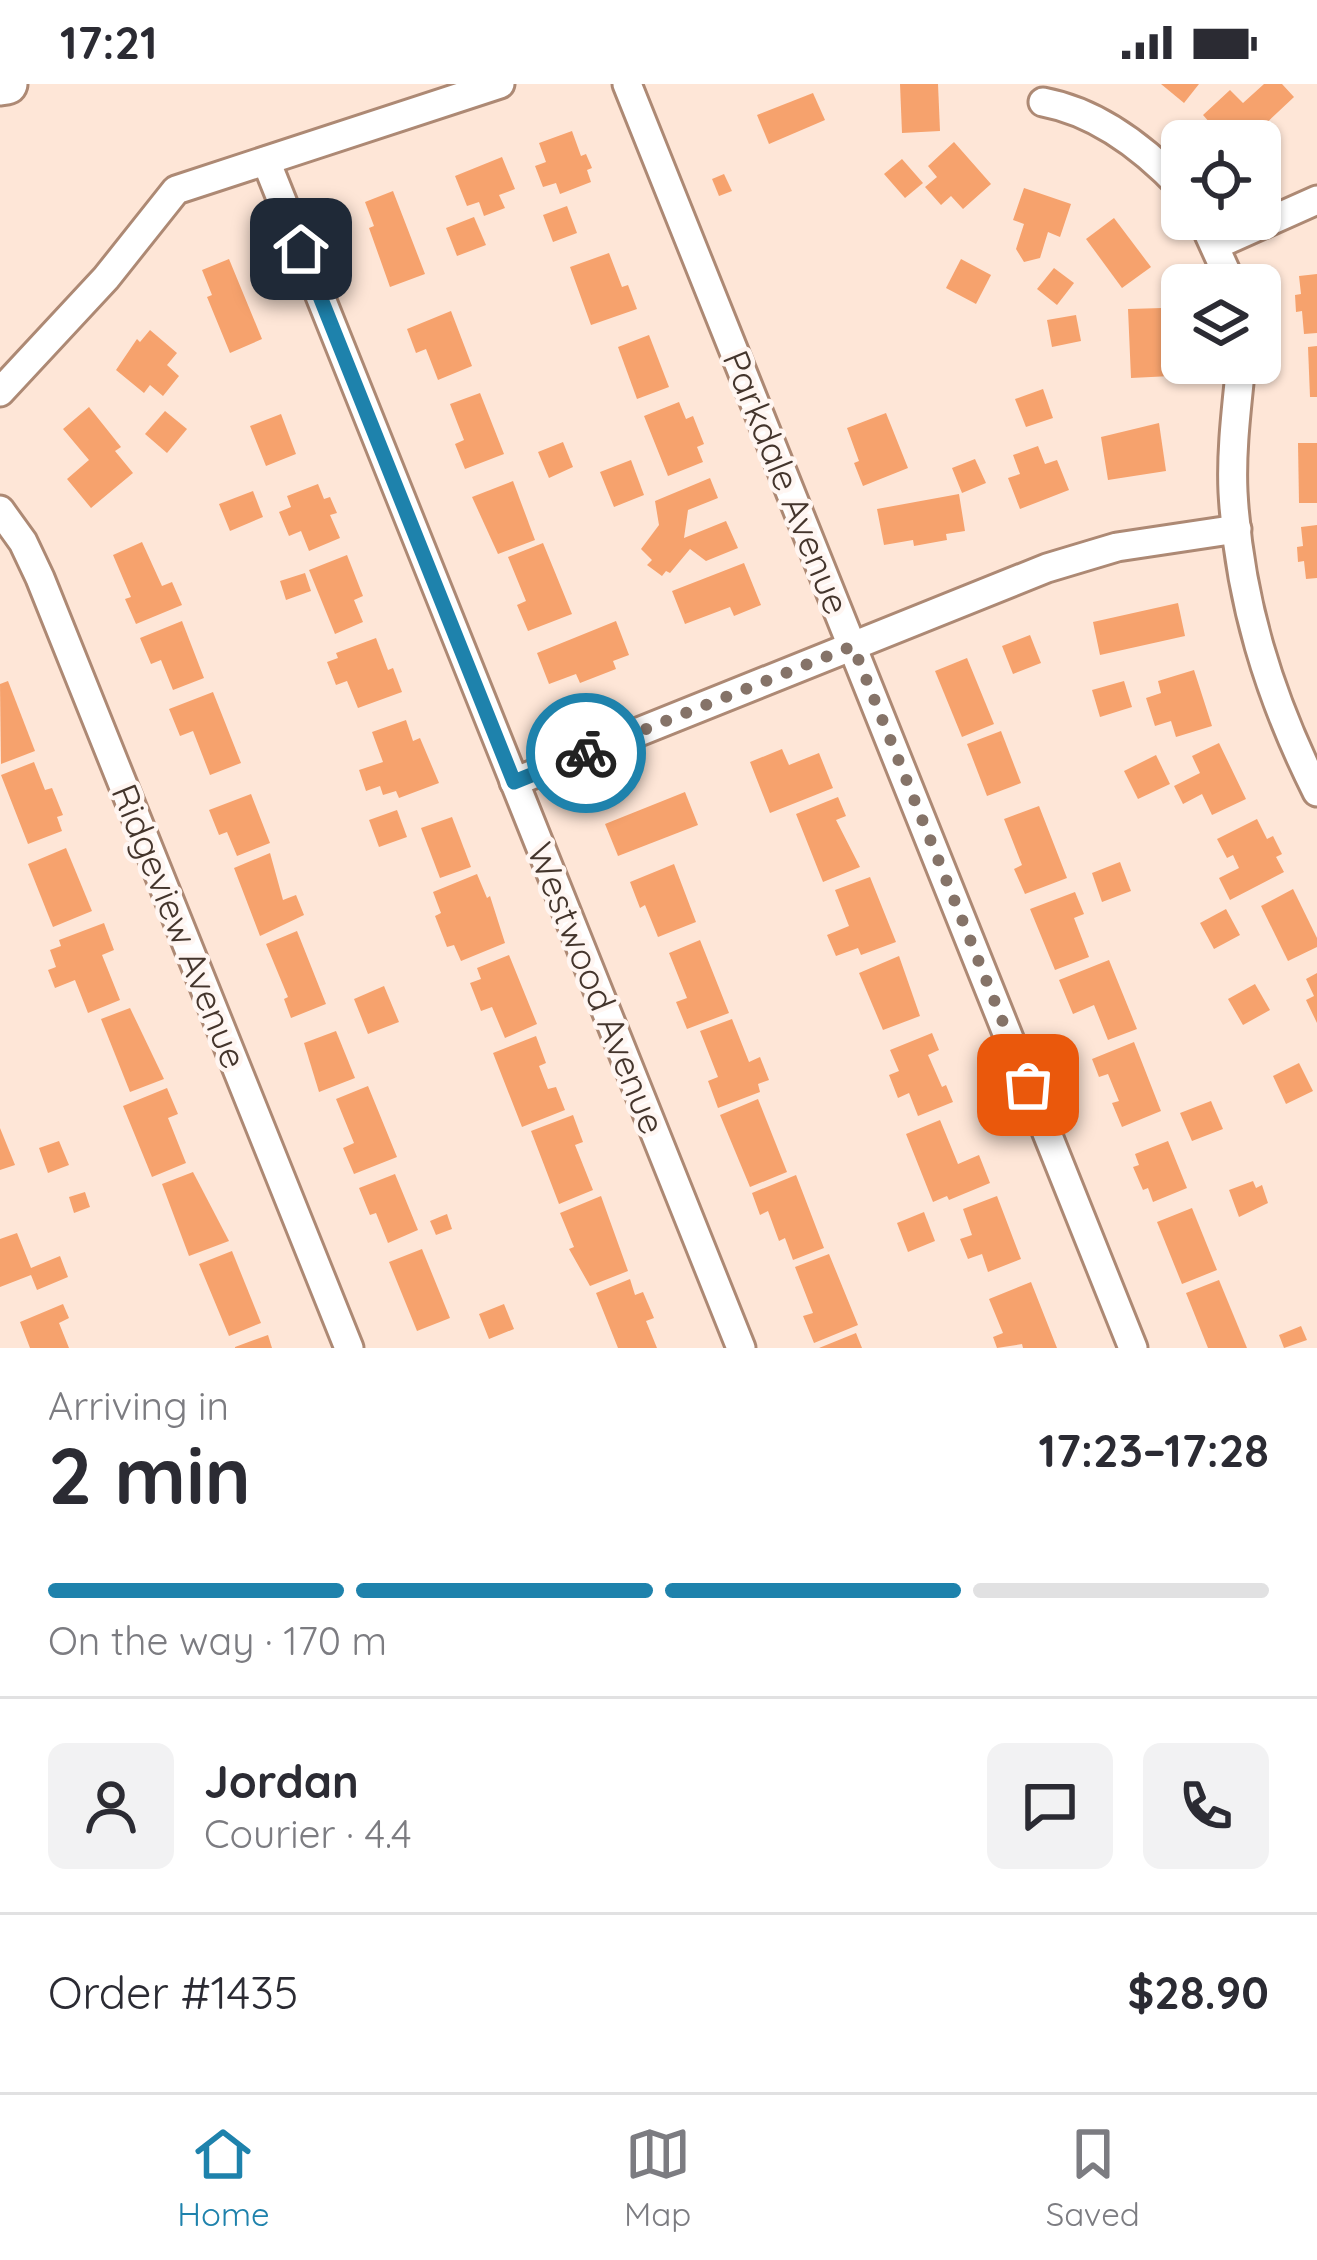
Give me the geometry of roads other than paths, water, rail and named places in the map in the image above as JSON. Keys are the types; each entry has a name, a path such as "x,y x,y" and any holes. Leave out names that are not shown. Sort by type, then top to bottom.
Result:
{"street":[{"path":"0,392 106,278 176,190 500,84"},
{"name":"Parkdale Avenue","path":"627,84 1133,1348"},
{"path":"1043,102 1090,119 1132,142 1161,169"},
{"name":"Westwood Avenue","path":"266,161 741,1348"},
{"path":"1216,245 1317,200"},
{"path":"1213,240 1224,264"},
{"path":"1239,384 1233,490 1253,634 1274,699 1317,791"},
{"name":"Ridgeview Avenue","path":"0,510 40,578 349,1348"},
{"path":"514,782 1047,568 1117,547 1237,529"}]}
